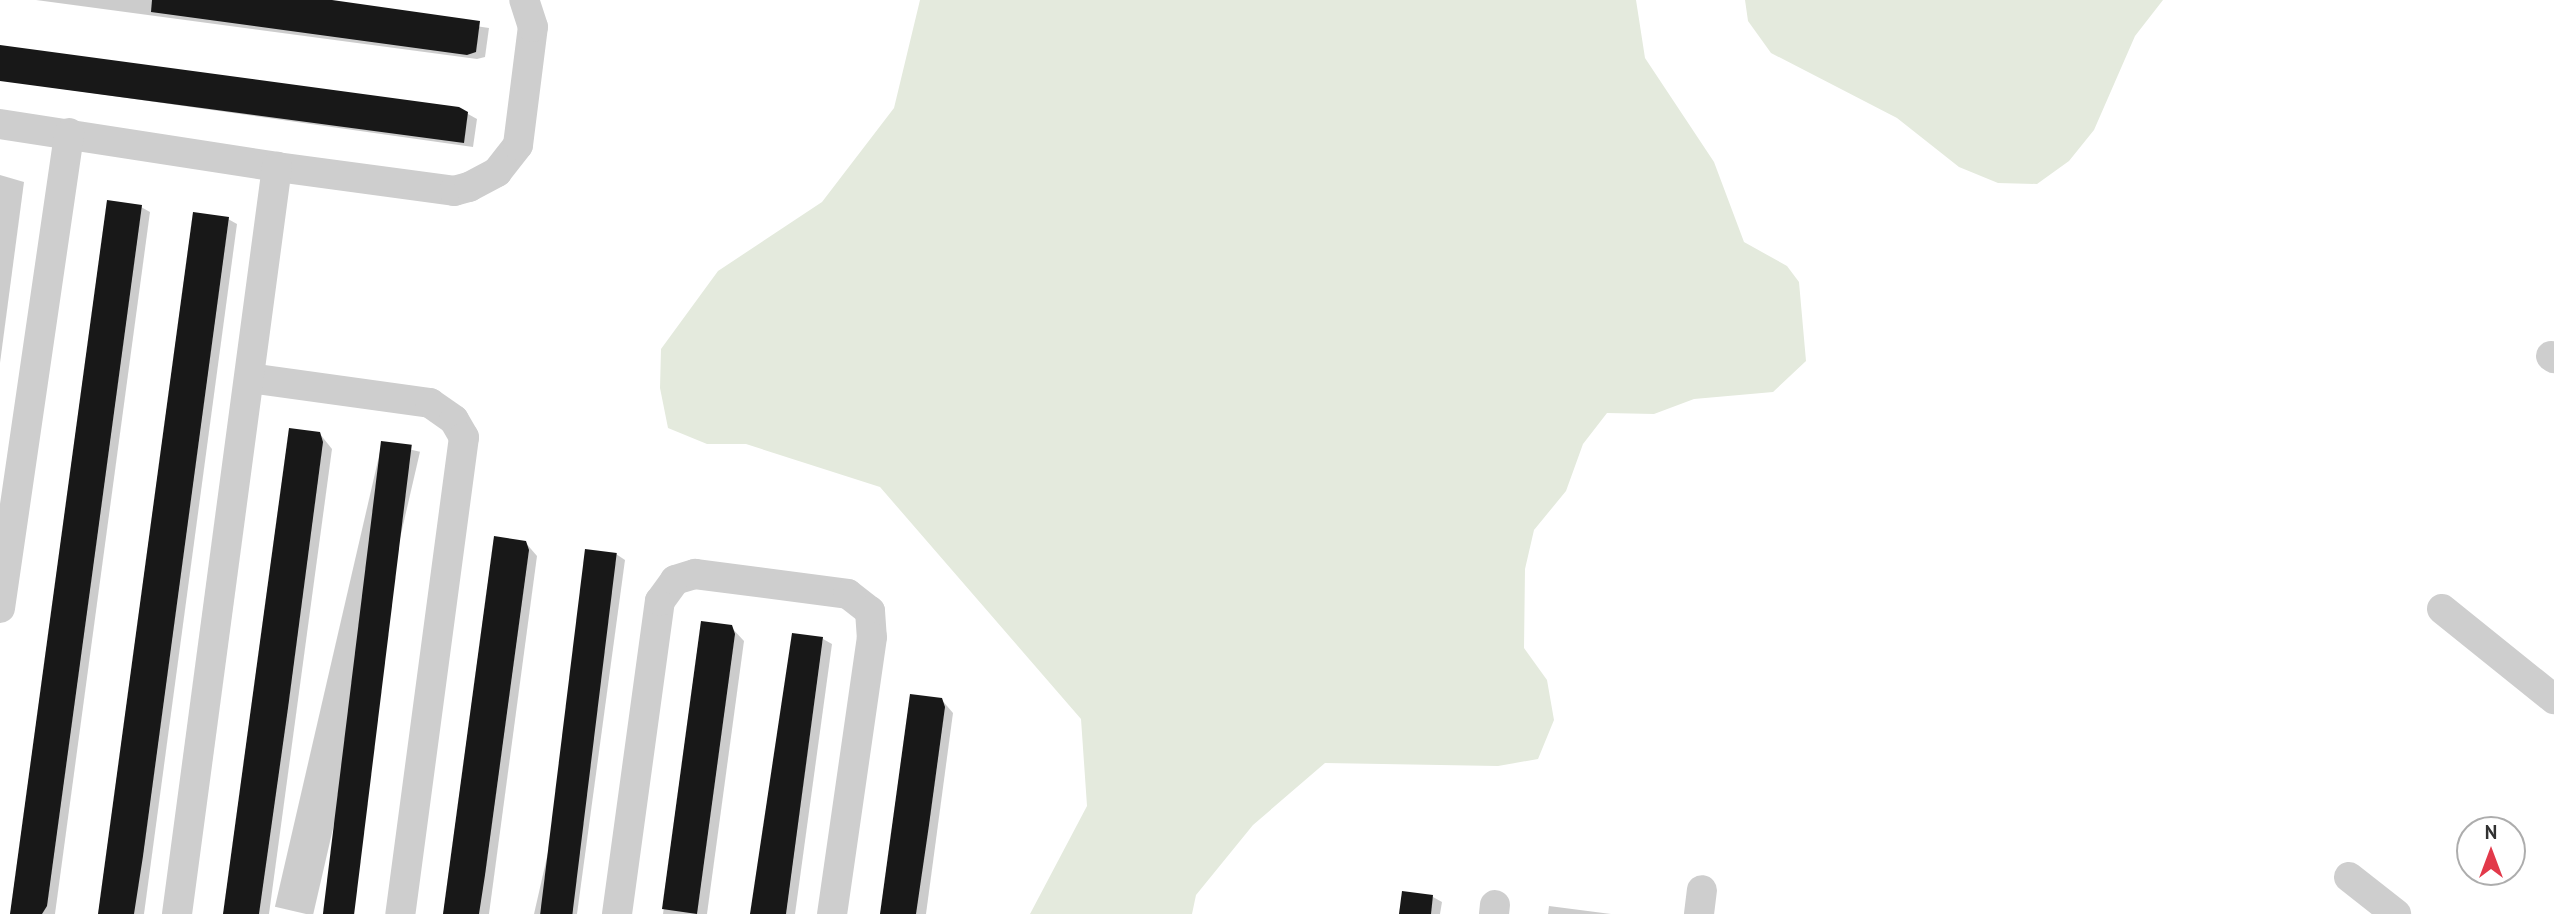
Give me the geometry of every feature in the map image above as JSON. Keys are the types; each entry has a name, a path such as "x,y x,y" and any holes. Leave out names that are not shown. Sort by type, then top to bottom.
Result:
{"street":[{"path":"0,124 454,191 484,181 518,145 533,27 524,0"},
{"path":"0,608 69,133"},
{"path":"177,914 277,167"},
{"path":"250,378 430,403 454,420 464,437 400,914"},
{"path":"617,914 660,601 675,580 695,574 848,594 870,611 872,637 832,914"},
{"path":"2442,609 2554,699"},
{"path":"2349,877 2396,914"}],"shaded area":[{"path":"920,0 1636,0 1645,58 1714,162 1744,242 1787,266 1799,282 1806,361 1773,392 1694,399 1654,414 1607,413 1583,444 1566,491 1534,530 1525,569 1524,648 1547,680 1554,720 1538,759 1498,766 1325,763 1253,825 1196,895 1192,914 1030,914 1087,806 1081,719 880,487 746,444 707,444 668,428 660,388 661,349 718,271 822,202 894,108"},
{"path":"1745,0 2163,0 2135,36 2094,130 2069,161 2037,184 1998,183 1959,167 1897,118 1771,53 1748,21"}],"building":[{"path":"152,0 332,0 480,21 476,52 467,55 151,12"},
{"path":"0,45 459,107 468,112 464,143 0,81"},
{"path":"107,200 142,205 93,568 47,906 42,914 10,914"},
{"path":"193,212 229,217 143,856 134,914 98,914"},
{"path":"289,428 320,432 323,442 288,708 259,914 223,914"},
{"path":"381,441 412,445 354,914 323,914"},
{"path":"494,536 526,541 529,550 479,914 443,914"},
{"path":"585,549 617,553 572,914 540,914"},
{"path":"701,621 732,625 735,634 697,914 662,909"},
{"path":"792,633 823,637 786,914 750,914"},
{"path":"910,694 942,698 945,707 929,825 916,914 880,914"},
{"path":"1402,891 1433,895 1431,914 1399,914"}]}
